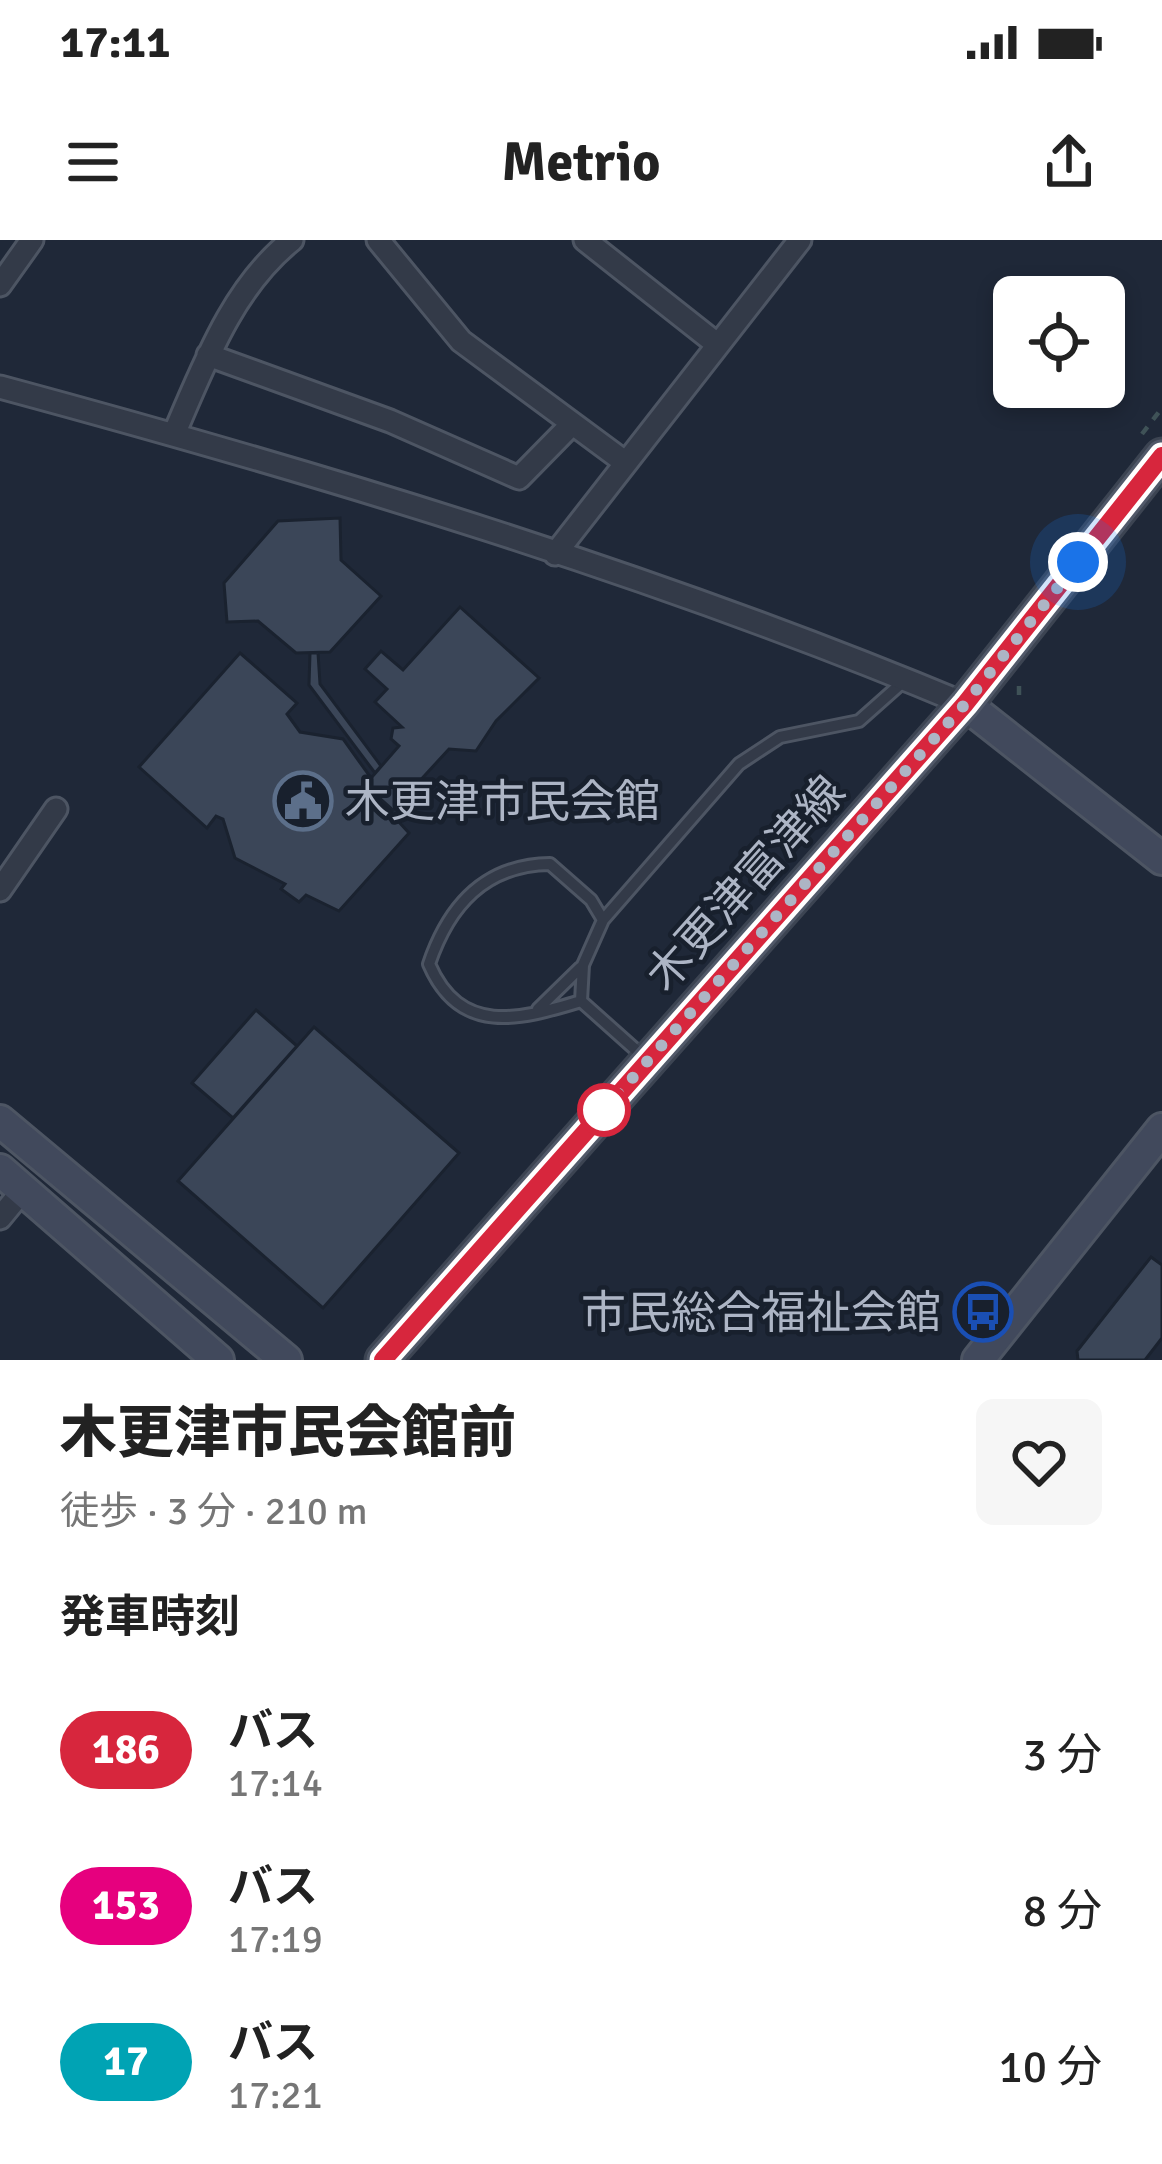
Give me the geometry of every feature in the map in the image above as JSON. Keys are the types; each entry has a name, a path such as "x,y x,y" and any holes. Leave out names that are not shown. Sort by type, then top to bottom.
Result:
{"main road":[{"name":"木更津富津線","path":"383,1360 965,704 1162,456"}],"street":[{"path":"0,285 32,240"},
{"path":"173,434 208,356 259,266 292,240"},
{"path":"378,240 461,341 626,463"},
{"path":"585,240 718,345"},
{"path":"555,554 800,240"},
{"path":"208,356 390,421 519,478 572,424"},
{"path":"0,387 173,434 825,645 965,704 1162,859"},
{"path":"0,890 56,809"},
{"path":"0,1121 286,1360"},
{"path":"978,1360 1162,1129"},
{"path":"0,1218 12,1180 218,1360"}],"lane":[{"path":"581,1000 583,965 603,920 739,764 780,737 859,721 907,679"},
{"path":"581,1000 518,1018 480,1012 441,992 429,964 439,936 477,886 500,871 527,864 550,864 591,900 603,920"},
{"path":"532,1014 583,965"},
{"path":"581,1000 648,1060"}],"building":[{"path":"340,518 341,560 381,596 330,652 296,653 258,621 227,622 224,583 278,521"},
{"path":"460,607 539,678 496,721 476,751 449,749 393,810 365,785 399,746 391,739 393,728 402,727 375,702 387,689 365,669 381,651 403,670"},
{"path":"240,653 297,703 287,714 300,732 343,739 371,778 365,785 409,833 339,911 306,895 299,902 281,889 285,884 235,858 223,819 216,816 207,828 139,767"},
{"path":"310,653 318,653 320,684 381,766 375,773 309,685"},
{"path":"256,1010 297,1046 233,1118 192,1083"},
{"path":"314,1027 459,1153 323,1308 178,1181"},
{"path":"1151,1257 1162,1265 1162,1338 1145,1360 1078,1360 1077,1351"}],"bus line":[{"name":"186","path":"383,1360 965,704 1162,456"}],"place":[{"name":"木更津市民会館","path":"303,801"},
{"name":"市民総合福祉会館","path":"983,1312"}],"route":[{"path":"604,1110 965,704 1078,562"}]}
